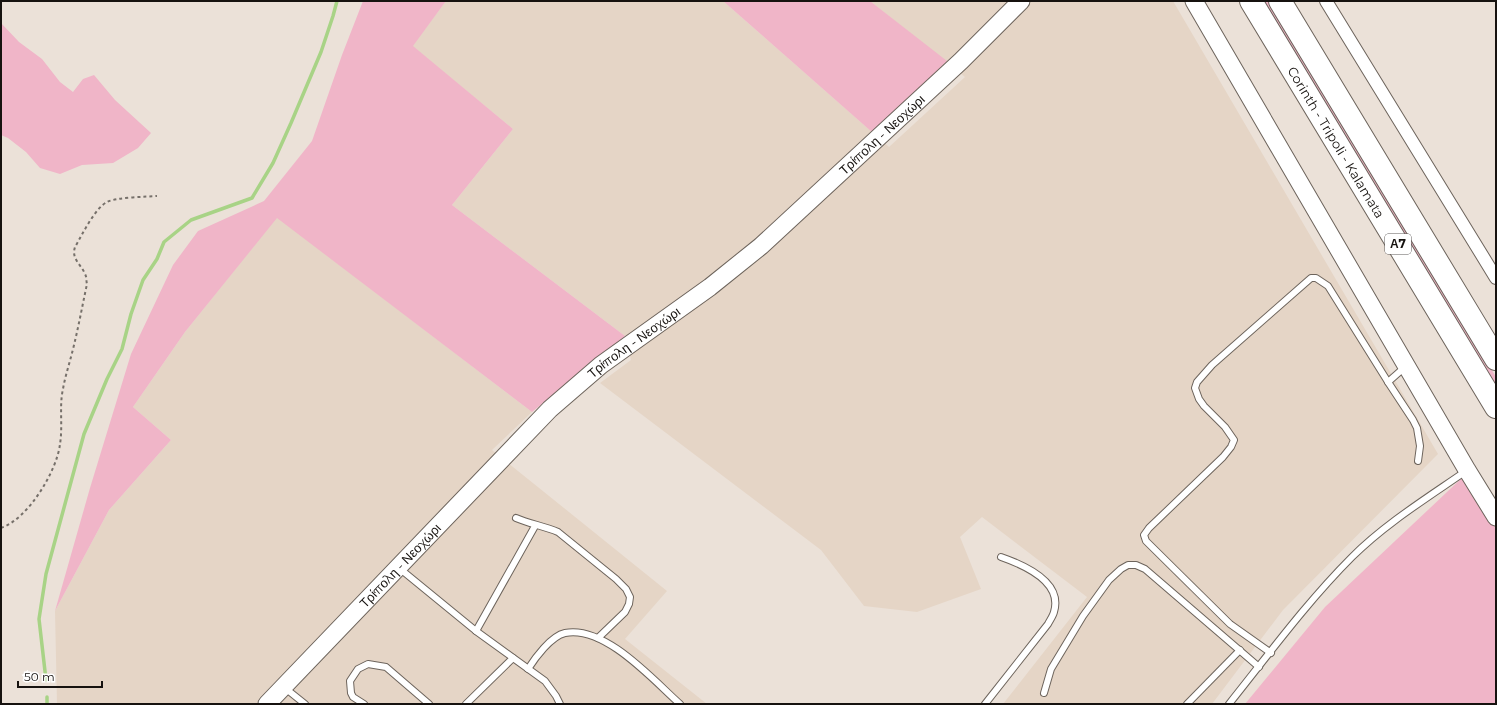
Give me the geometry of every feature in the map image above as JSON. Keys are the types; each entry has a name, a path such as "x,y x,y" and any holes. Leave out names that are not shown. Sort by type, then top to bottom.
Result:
{"highway":[{"name":"Corinth - Tripoli - Kalamata","path":"1251,1 1496,407"},
{"name":"Corinth - Tripoli - Kalamata","path":"1280,1 1496,359"}],"main road":[{"name":"Τρίπολη - Νεοχώρι","path":"267,704 550,409 601,365 710,287 760,246 950,71 1021,1"},
{"path":"1194,1 1406,366 1496,517"}],"street":[{"path":"1326,1 1496,278"}],"lane":[{"path":"1270,653 1230,624 1167,563 1146,541 1144,535 1148,528 1215,465 1231,447 1234,440 1199,399 1196,388 1197,382 1212,365 1311,278 1316,278 1328,286 1413,420 1417,428 1420,446 1418,461"},
{"path":"1388,382 1406,366"},
{"path":"1229,704 1318,593 1352,556 1381,531 1422,500 1467,470"},
{"path":"516,518 535,526 558,532 616,579 626,589 630,597 629,604 625,612 598,638"},
{"path":"476,631 535,526"},
{"path":"986,704 1048,624 1054,612 1054,595 1045,581 1019,563 1001,557"},
{"path":"1044,693 1051,669 1083,616 1109,580 1120,569 1128,565 1136,565 1145,570 1259,667"},
{"path":"398,567 476,631 545,681 560,704"},
{"path":"528,669 546,646 556,638 565,633 579,633 598,638 619,649 680,704"},
{"path":"1187,704 1240,650"},
{"path":"466,704 513,658"},
{"path":"364,704 351,693 350,680 358,669 368,664 386,668 428,704"},
{"path":"284,687 305,704"}],"path":[{"path":"1,528 12,522 24,511 41,490 54,468 57,457 60,444 62,390 73,352 87,284 86,274 74,257 73,252 75,247 101,207 108,202 118,199 157,196"}],"shaded area":[{"path":"363,1 446,1 413,46 513,129 452,205 625,336 532,412 277,218 185,332 133,407 171,440 109,510 55,611 90,488 131,354 173,265 198,231 264,201 312,141 342,55"},
{"path":"446,1 723,1 889,147 965,77 870,1 1173,1 1438,454 1283,610 1212,704 1003,704 1087,597 982,517 960,537 981,589 917,612 864,606 821,550 600,383 631,360 625,336 452,205 513,129 412,46"},
{"path":"723,1 870,1 947,61 873,133"},
{"path":"1262,1 1269,1 1496,377 1496,389"},
{"path":"1,23 19,42 42,59 60,82 73,92 83,79 94,75 115,100 151,133 138,148 113,163 82,165 60,174 40,168 26,152 8,138 1,135"},
{"path":"277,217 532,412 492,450 667,591 625,639 707,704 57,704 55,611 109,510 171,440 133,407 185,332"},
{"path":"1464,476 1496,529 1496,704 1245,704 1325,607"}],"waterway":[{"path":"46,680 39,619 46,574 84,434 107,379 122,349 131,314 143,280 157,259 164,242 191,220 252,198 273,163 291,123 321,52 337,1"},
{"path":"47,697 47,704"}]}
